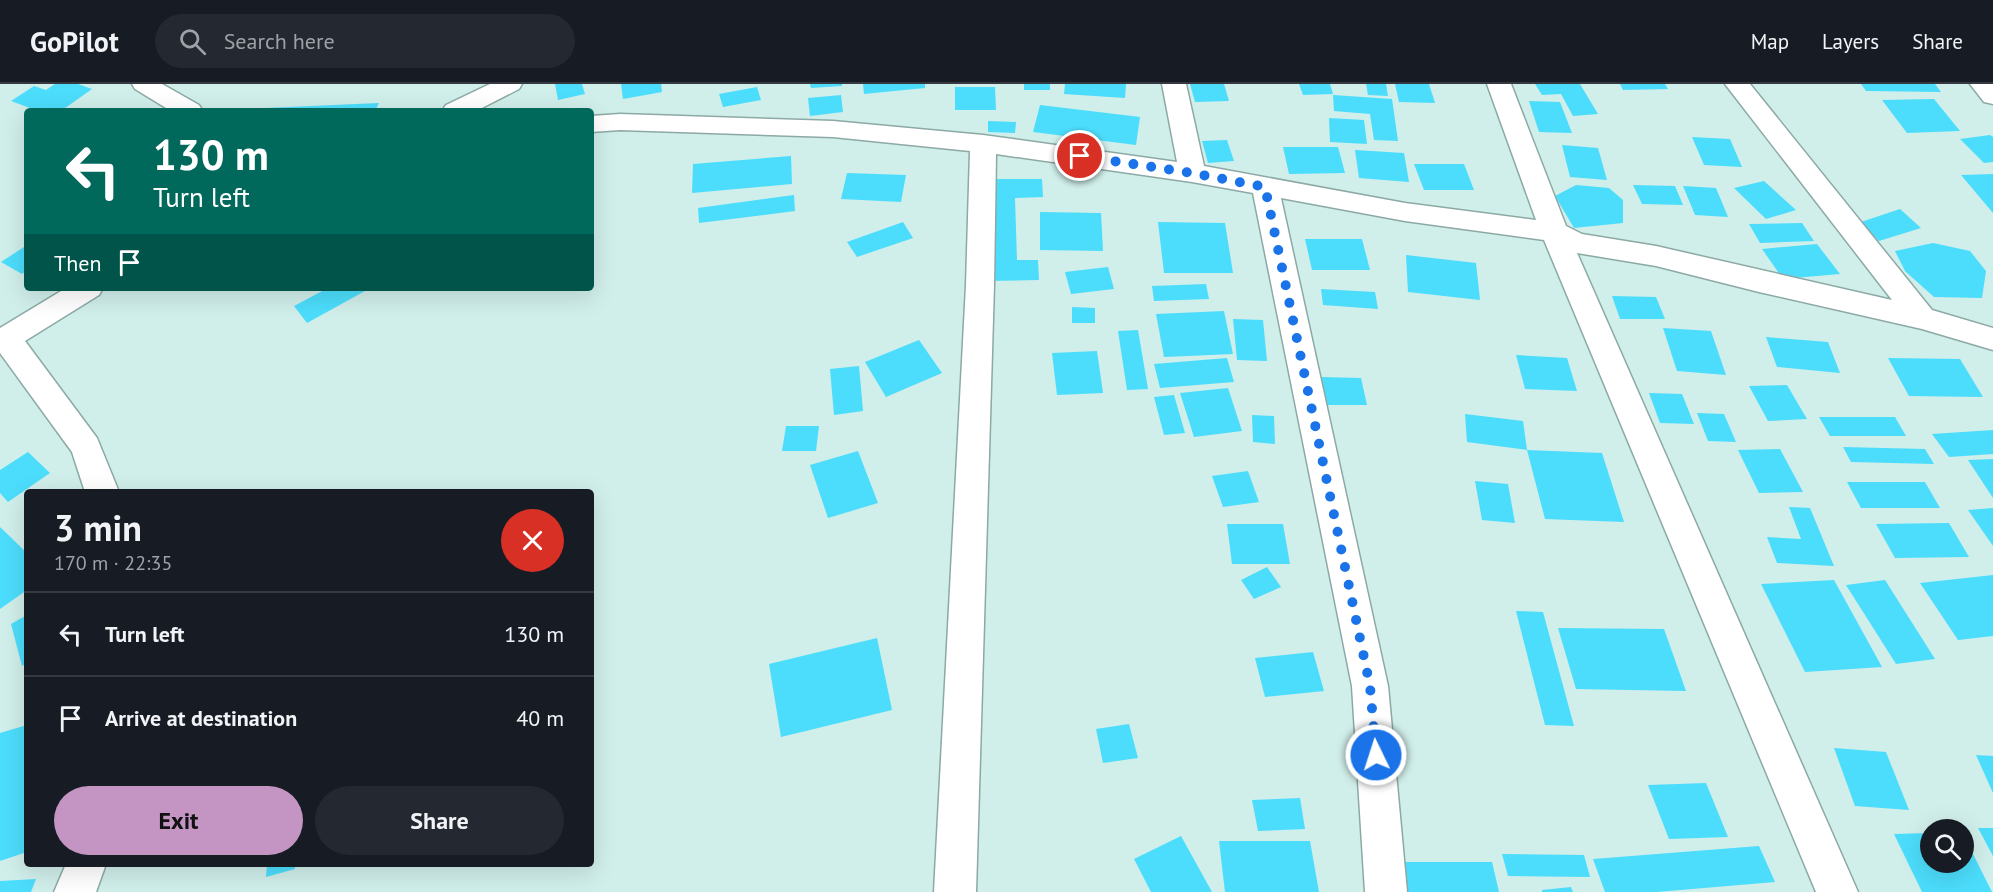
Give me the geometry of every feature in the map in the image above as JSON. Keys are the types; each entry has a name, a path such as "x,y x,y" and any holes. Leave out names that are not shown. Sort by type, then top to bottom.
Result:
{"street":[{"path":"144,84 185,108"},
{"path":"461,108 510,84"},
{"path":"1174,84 1192,173"},
{"path":"1499,84 1554,232 1837,892"},
{"path":"1737,84 1922,318"},
{"path":"1982,84 1993,96"},
{"path":"594,124 620,122 833,129 983,144 1192,173 1405,212 1554,232 1576,243 1656,256 1759,282 1922,318 1988,343"},
{"path":"955,892 981,285 983,144"},
{"path":"1265,187 1370,686 1386,892"},
{"path":"84,291 3,340 86,447 101,489"},
{"path":"75,892 85,867"}],"building":[{"path":"55,84 78,84 92,89 65,108 30,108 11,101 34,86 46,90"},
{"path":"555,84 582,84 585,94 558,100"},
{"path":"621,84 661,84 662,92 623,99"},
{"path":"810,84 842,84 842,86 811,88"},
{"path":"863,84 925,84 925,88 864,94"},
{"path":"1024,84 1050,84 1050,90 1024,90"},
{"path":"1065,84 1126,84 1125,98 1064,94"},
{"path":"1190,84 1224,84 1229,101 1195,102"},
{"path":"1299,84 1330,84 1333,94 1303,95"},
{"path":"1366,84 1386,84 1388,96 1368,95"},
{"path":"1395,84 1429,84 1435,103 1399,102"},
{"path":"1535,84 1580,84 1598,114 1573,116 1561,94 1542,95"},
{"path":"1620,84 1665,84 1668,89 1623,90"},
{"path":"1861,84 1935,84 1941,92 1866,91"},
{"path":"757,87 761,100 723,107 719,94"},
{"path":"955,87 995,87 996,110 955,110"},
{"path":"841,95 843,112 810,116 808,98"},
{"path":"1333,95 1392,99 1398,141 1374,140 1370,114 1334,111"},
{"path":"1934,99 1960,131 1907,133 1882,100"},
{"path":"1529,101 1560,102 1572,133 1539,132"},
{"path":"379,103 376,108 265,108"},
{"path":"1040,105 1140,117 1136,145 1033,132"},
{"path":"1329,118 1364,120 1367,144 1330,142"},
{"path":"988,121 1016,122 1015,133 988,132"},
{"path":"1990,135 1993,137 1993,162 1984,163 1960,139"},
{"path":"1692,137 1730,139 1742,167 1704,165"},
{"path":"1227,140 1234,161 1208,163 1202,141"},
{"path":"1562,145 1598,148 1607,180 1570,177"},
{"path":"1283,147 1338,147 1345,173 1289,174"},
{"path":"1355,150 1404,153 1409,182 1359,178"},
{"path":"791,156 792,184 692,193 693,164"},
{"path":"1414,164 1464,164 1474,190 1424,190"},
{"path":"847,173 906,175 901,202 841,199"},
{"path":"1993,174 1993,213 1961,175"},
{"path":"984,179 1042,179 1043,197 1015,198 1017,260 1038,260 1039,280 984,281"},
{"path":"1764,181 1796,210 1766,219 1734,188"},
{"path":"1576,185 1609,188 1623,200 1623,223 1574,228 1555,196"},
{"path":"1633,185 1675,186 1683,205 1642,204"},
{"path":"1683,186 1716,188 1728,217 1695,215"},
{"path":"794,195 795,211 699,223 698,208"},
{"path":"1900,209 1921,228 1879,241 1858,223"},
{"path":"1040,212 1101,213 1103,251 1040,250"},
{"path":"903,222 913,238 857,257 847,242"},
{"path":"1158,222 1225,223 1233,273 1164,273"},
{"path":"1802,223 1814,241 1760,243 1749,224"},
{"path":"1305,239 1362,239 1370,270 1312,270"},
{"path":"1933,243 1970,251 1986,271 1982,298 1934,297 1905,271 1895,251"},
{"path":"1817,244 1840,274 1783,279 1762,249"},
{"path":"24,247 24,272 22,274 1,262"},
{"path":"1406,255 1476,263 1480,300 1408,292"},
{"path":"1108,267 1114,289 1071,294 1065,272"},
{"path":"1206,284 1209,299 1154,301 1152,286"},
{"path":"1321,289 1375,292 1378,309 1323,305"},
{"path":"322,291 365,291 307,323 294,306"},
{"path":"1612,296 1656,297 1665,319 1620,319"},
{"path":"1072,307 1095,308 1095,323 1072,323"},
{"path":"1224,311 1233,354 1164,357 1156,314"},
{"path":"1233,319 1263,320 1267,361 1237,360"},
{"path":"1663,328 1711,331 1726,375 1677,371"},
{"path":"1138,330 1148,389 1127,390 1118,331"},
{"path":"1766,337 1828,342 1840,373 1777,367"},
{"path":"919,340 942,373 886,397 865,362"},
{"path":"1097,351 1103,393 1057,395 1052,353"},
{"path":"1516,355 1567,358 1577,391 1525,389"},
{"path":"1227,358 1234,382 1160,388 1154,364"},
{"path":"1888,358 1960,359 1983,397 1909,396"},
{"path":"859,366 863,411 834,415 830,369"},
{"path":"1321,377 1361,378 1367,405 1326,405"},
{"path":"1787,385 1807,419 1768,421 1749,386"},
{"path":"1228,388 1242,431 1194,437 1180,393"},
{"path":"1649,393 1682,394 1694,424 1660,423"},
{"path":"1174,395 1185,433 1164,435 1154,397"},
{"path":"1697,413 1724,414 1736,442 1708,441"},
{"path":"1465,414 1523,421 1527,450 1467,442"},
{"path":"1252,415 1274,416 1275,444 1253,442"},
{"path":"1819,417 1895,417 1906,436 1830,436"},
{"path":"786,426 819,426 816,451 782,451"},
{"path":"1993,430 1993,454 1949,457 1932,434"},
{"path":"1843,447 1925,449 1934,464 1851,462"},
{"path":"1780,449 1803,492 1759,493 1738,450"},
{"path":"1527,450 1602,453 1624,522 1545,519"},
{"path":"858,451 878,503 828,518 810,465"},
{"path":"28,452 50,473 8,502 0,493 0,470"},
{"path":"1993,459 1993,498 1968,460"},
{"path":"1248,471 1259,502 1223,507 1212,476"},
{"path":"1475,481 1508,484 1515,523 1482,520"},
{"path":"1847,482 1925,482 1940,508 1861,508"},
{"path":"1789,507 1810,508 1834,566 1777,563 1767,537 1801,539"},
{"path":"1993,508 1993,546 1968,510"},
{"path":"1949,523 1969,557 1895,558 1876,524"},
{"path":"1227,524 1283,524 1290,564 1232,564"},
{"path":"0,527 24,550 24,592 0,609"},
{"path":"1267,567 1281,587 1254,599 1241,580"},
{"path":"1993,575 1993,636 1958,640 1920,583"},
{"path":"1834,580 1882,667 1805,672 1761,584"},
{"path":"1885,580 1935,659 1896,664 1846,585"},
{"path":"1516,611 1543,612 1574,726 1545,725"},
{"path":"24,617 24,665 22,666 11,624"},
{"path":"1558,628 1664,629 1686,691 1576,689"},
{"path":"877,638 892,710 781,737 769,664"},
{"path":"1313,652 1324,691 1265,697 1255,658"},
{"path":"1129,724 1138,758 1103,763 1096,729"},
{"path":"24,726 24,853 0,861 0,733"},
{"path":"1834,748 1886,752 1909,810 1855,806"},
{"path":"1976,755 1993,756 1993,793"},
{"path":"1706,783 1728,837 1669,839 1648,785"},
{"path":"1300,798 1305,829 1258,831 1252,800"},
{"path":"1978,828 1993,828 1993,856"},
{"path":"1920,833 1920,873 1974,873 1974,856 1992,892 1922,892 1894,834"},
{"path":"1181,836 1212,892 1151,892 1134,859"},
{"path":"1219,841 1310,841 1319,892 1225,892"},
{"path":"1759,846 1775,882 1657,892 1605,892 1593,859"},
{"path":"1502,854 1584,855 1590,877 1508,876"},
{"path":"1399,862 1492,862 1499,892 1405,892"},
{"path":"267,867 295,867 295,869 266,877"},
{"path":"36,879 31,892 0,892 0,881"},
{"path":"1571,887 1573,892 1542,892 1542,890"}],"route":[{"path":"1080,156 1265,187 1370,686 1376,755"}]}
